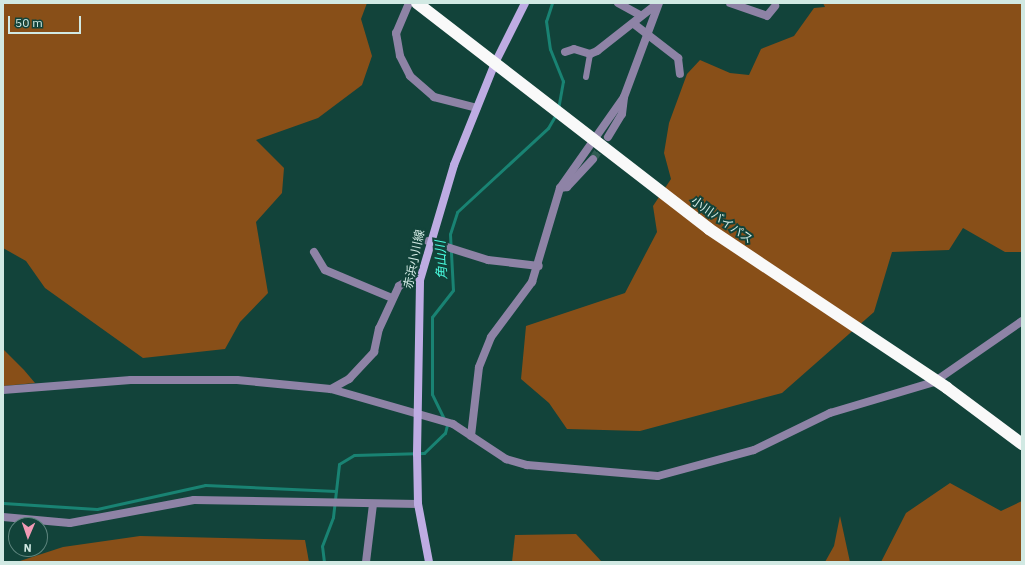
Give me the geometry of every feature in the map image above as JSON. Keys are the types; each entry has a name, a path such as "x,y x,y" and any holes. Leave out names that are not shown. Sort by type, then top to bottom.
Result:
{"highway":[{"name":"小川バイパス","path":"416,3 495,63 594,143 709,229 936,381 1022,444"}],"main road":[{"name":"赤浜小川線","path":"429,562 418,504 416,414 420,280 428,241 477,108 495,63 525,3"}],"street":[{"path":"618,3 640,16"},
{"path":"564,52 574,49 590,54 634,24 640,16 658,3"},
{"path":"471,436 479,367 491,337 525,296 539,266 560,188 594,143 624,97 658,3"},
{"path":"730,3 767,16 775,6"},
{"path":"407,6 397,24 396,42 410,76 434,97 477,108"},
{"path":"634,24 678,58 680,74"},
{"path":"608,137 622,114 624,97"},
{"path":"560,188 567,187 593,159"},
{"path":"428,241 444,247 509,265 539,266"},
{"path":"314,252 325,270 392,298"},
{"path":"331,389 349,379 374,352 392,298 402,283 420,280"},
{"path":"3,390 131,380 237,380 331,389 453,424 495,454 527,464 658,476 754,450 830,414 911,392 936,381 1022,321"},
{"path":"3,517 70,523 194,500 418,504"},
{"path":"366,562 372,504"}],"lane":[{"path":"586,76 590,54"}],"shaded area":[{"path":"3,3 367,3 361,19 372,56 362,85 318,118 256,140 284,168 282,193 256,222 268,293 240,322 225,349 143,358 45,288 26,261 3,248"},
{"path":"823,3 1022,3 1022,252 1005,252 963,228 949,250 892,252 874,312 782,393 640,431 567,429 549,403 521,379 526,326 625,293 657,232 653,206 671,179 664,153 669,123 687,74 700,60 730,73 749,75 761,49 794,36 814,8 825,7"},
{"path":"3,349 24,370 35,383 3,386"},
{"path":"950,483 1001,511 1022,501 1022,562 881,562 906,513"},
{"path":"840,516 850,562 825,562 834,546"},
{"path":"576,534 602,562 512,562 515,535"},
{"path":"140,536 305,540 309,562 17,562 32,557 48,557 48,552 63,547"}],"waterway":[{"name":"角山川","path":"552,3 546,21 550,49 563,81 558,109"},
{"name":"角山川","path":"324,562 322,546 333,517 339,464 354,455 424,453 445,433 447,425 432,394 432,317 453,290 450,234 457,212 548,128 556,114"},
{"path":"3,503 97,509 205,485 336,491"}],"tunnel":[{"path":"593,159 608,137"}]}
